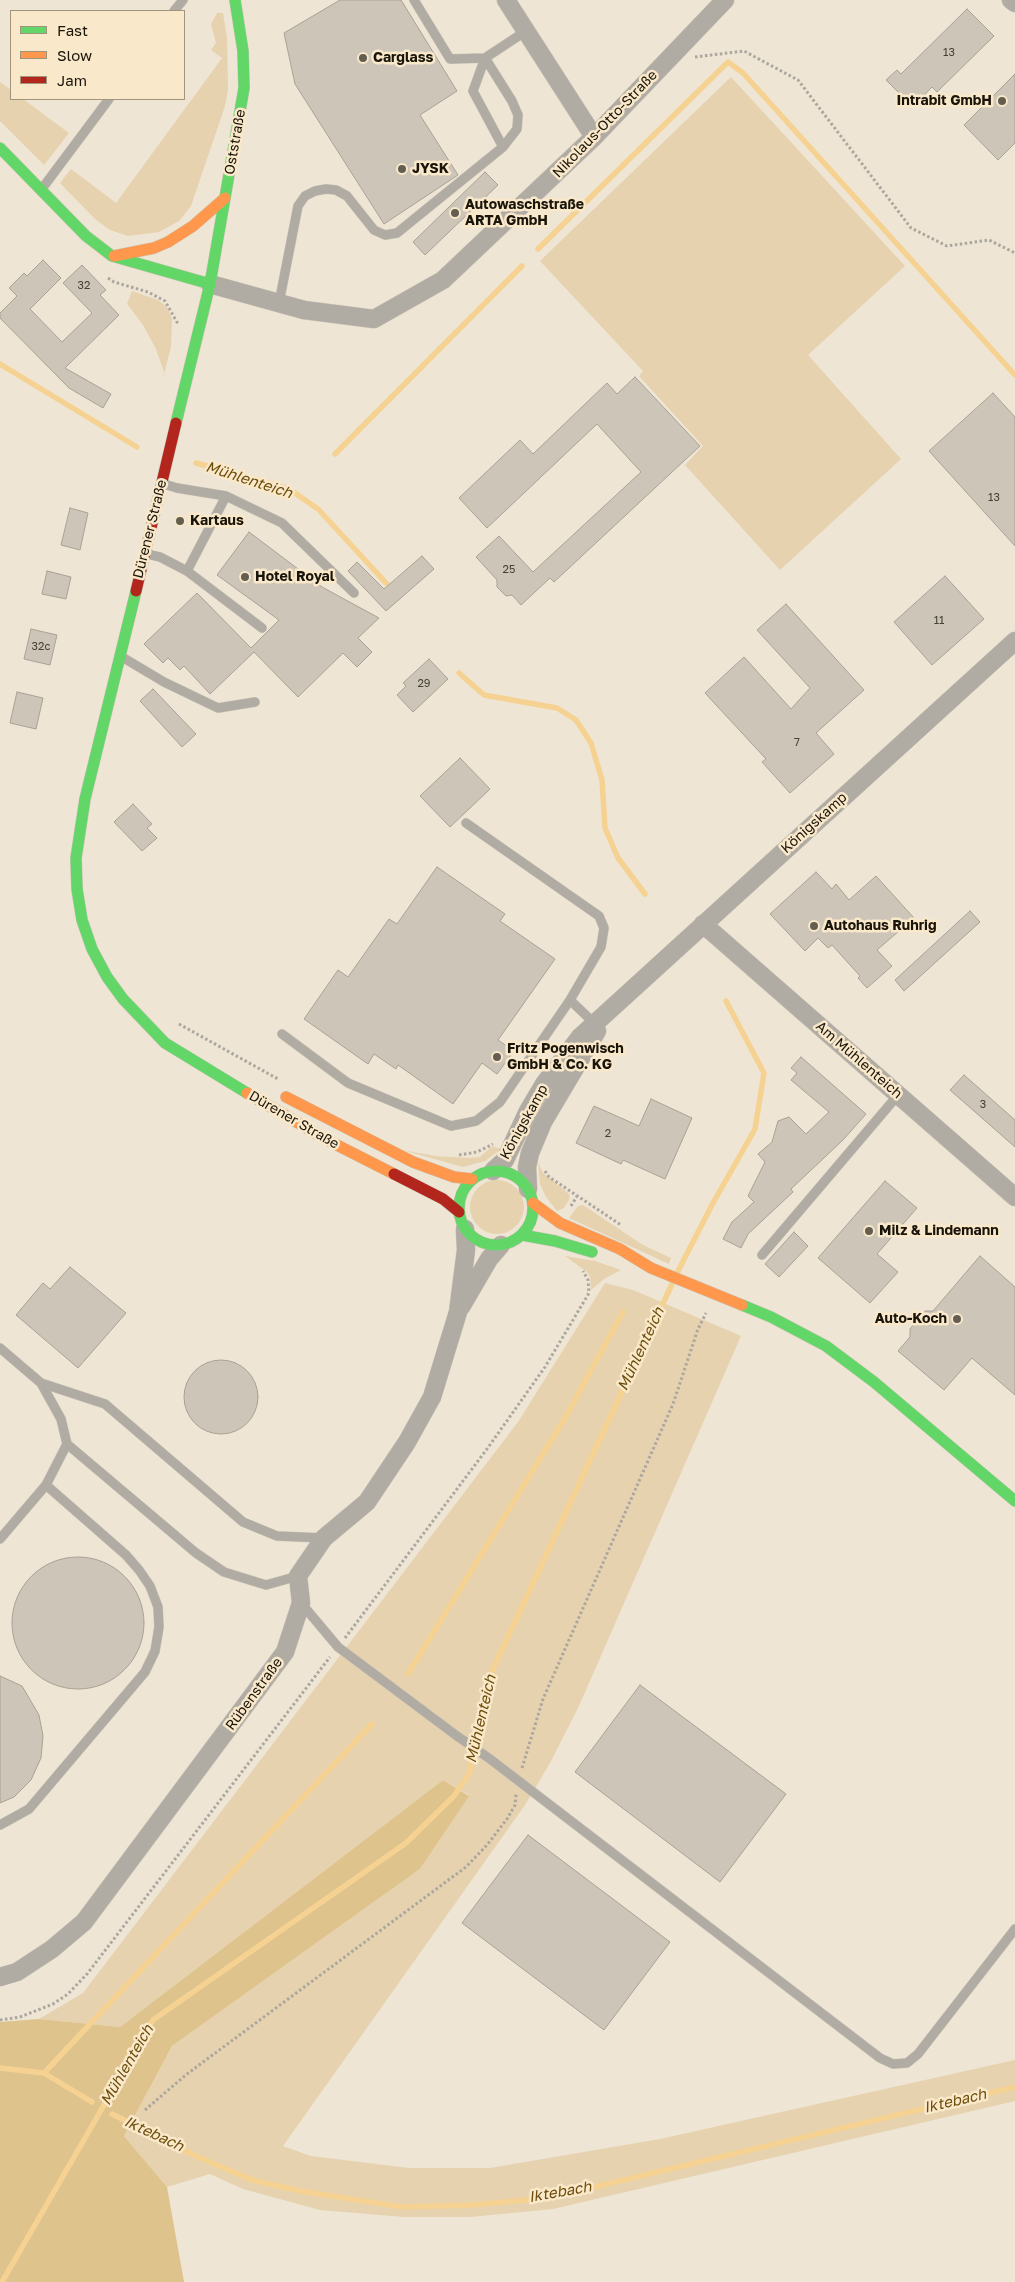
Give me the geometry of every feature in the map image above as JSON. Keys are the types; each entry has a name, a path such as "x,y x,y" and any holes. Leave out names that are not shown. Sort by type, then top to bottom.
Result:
{"main road":[{"name":"Oststraße","path":"210,284 244,88 243,51 235,0"},
{"path":"0,148 86,236 112,256 210,284"},
{"path":"112,256 154,248 168,242 193,226 225,198"},
{"name":"Dürener Straße","path":"210,284 85,799 76,858 77,889 82,920 92,949 108,977 137,1015 165,1043 217,1076 329,1141 444,1199 459,1212"},
{"name":"Dürener Straße","path":"137,1015 200,1051"},
{"name":"Dürener Straße","path":"277,1092 412,1162 454,1177 472,1179"},
{"path":"530,1196 531,1220 522,1235 512,1241 501,1245 481,1242 465,1229 459,1212 462,1194 472,1179 482,1173 493,1171 506,1172 512,1175 530,1196 560,1223 620,1249 656,1270 771,1317 826,1346 874,1382 1015,1501"},
{"path":"522,1235 555,1240 612,1259 656,1270"}],"street":[{"path":"506,0 594,138"},
{"name":"Nikolaus-Otto-Straße","path":"210,284 304,310 374,320 443,280 594,138 725,0"},
{"path":"1011,0 1015,3"},
{"name":"Königskamp","path":"493,1171 505,1160 528,1111 544,1084 580,1037 1015,641"},
{"name":"Am Mühlenteich","path":"703,924 1015,1196"},
{"name":"Königskamp","path":"530,1196 527,1167 530,1153 543,1122 613,1005"},
{"path":"298,1576 324,1538 367,1502 407,1442 432,1397 458,1312 466,1250 465,1229"},
{"path":"458,1312 489,1259 501,1245"},
{"name":"Rübenstraße","path":"0,1977 17,1972 52,1949 84,1922 276,1666 292,1634 301,1603 298,1576"}],"lane":[{"path":"414,0 450,59 485,58 526,31"},
{"path":"279,303 298,206 305,196 315,191 336,190 347,196 374,230 384,235 397,233 503,147 517,129 518,115 512,101 485,58"},
{"path":"485,58 473,91 503,147"},
{"path":"41,190 108,100"},
{"path":"162,483 177,488 226,496 282,523 354,592"},
{"path":"187,571 226,496"},
{"path":"144,554 160,557 187,571 262,628"},
{"path":"119,656 164,682 218,708 255,702"},
{"path":"282,1034 348,1083 451,1126 476,1121 500,1102 570,1000 602,947 604,928 599,916 466,823"},
{"path":"570,1000 594,1023"},
{"path":"762,1255 898,1094"},
{"path":"0,1348 41,1383 61,1420 67,1444 196,1553 224,1572 266,1585 298,1576"},
{"path":"41,1383 105,1404 242,1522 278,1536 324,1538"},
{"path":"0,1539 46,1484 67,1444"},
{"path":"0,1825 29,1808 145,1672 155,1651 159,1628 158,1607 150,1586 139,1570 126,1555 46,1484"},
{"path":"301,1603 338,1647 490,1759 880,2058 892,2064 907,2063 918,2054 1015,1929"}],"path":[{"path":"672,54 696,57 744,51 798,80 911,228 947,246 989,240 1015,252"},
{"path":"107,277 114,282 148,292 165,301 179,323 176,332"},
{"path":"176,1022 285,1082"},
{"path":"450,1154 460,1155 477,1152 494,1144 499,1136 513,1144"},
{"path":"0,2020 20,2017 52,2004 68,1994 87,1974 338,1647 486,1449 544,1367 589,1292 588,1280 577,1266"},
{"path":"145,2110 188,2074 466,1867 487,1845 507,1819 515,1805 518,1782 543,1699 673,1404 698,1329 714,1295"}],"shaded area":[{"path":"217,13 223,13 227,38 228,90 225,106 191,206 179,221 159,232 128,236 110,230 95,219 60,183 71,169 116,203 222,58 211,50 216,43 211,24"},
{"path":"731,77 905,266 808,355 901,459 780,570 685,465 703,446 639,376 643,371 540,261"},
{"path":"0,82 10,89 10,100 24,100 69,133 44,165 0,121"},
{"path":"132,291 158,300 167,307 172,319 171,346 163,379 164,372 156,349 143,325 127,304"},
{"path":"492,1146 501,1149 485,1161 463,1167 402,1150 436,1156 470,1158 480,1157"},
{"path":"538,1162 543,1173 569,1194 570,1198 564,1208 557,1211 546,1197 540,1184"},
{"path":"492,1180 502,1180 516,1188 522,1197 524,1207 522,1217 516,1226 502,1234 492,1234 482,1229 475,1222 470,1212 470,1202 475,1192 482,1185"},
{"path":"583,1205 643,1245 671,1258 669,1264 569,1218 578,1206"},
{"path":"565,1256 595,1261 621,1270 604,1279 591,1290 590,1277 587,1272"},
{"path":"605,1283 633,1290 741,1336 579,1706 550,1763 525,1805 283,2146 311,2156 409,2168 490,2168 660,2139 1015,2060 1015,2101 553,2209 470,2217 404,2217 320,2210 243,2189 210,2174 167,2187 124,2136 172,2046 420,1869 469,1795 443,1780 120,2027 39,2019 83,1993 518,1422"},
{"path":"443,1780 469,1796 420,1869 172,2046 124,2136 167,2187 184,2282 0,2282 0,2022 39,2019 120,2027"}],"building":[{"name":"Carglass","path":"340,0 401,0 457,91 420,115 458,175 384,224 295,84 284,33"},
{"path":"967,9 994,36 937,92 932,87 913,107 886,80 897,70 901,74"},
{"name":"Intrabit GmbH","path":"1015,74 1015,143 998,160 964,125"},
{"name":"Autowaschstraße ARTA GmbH","path":"485,172 498,185 425,255 413,242"},
{"path":"43,260 61,278 30,309 62,342 92,313 63,283 82,265 106,290 100,295 119,315 65,368 111,394 103,408 69,388 0,318 0,313 17,296 9,288 24,273 27,276"},
{"path":"635,377 700,446 554,582 550,578 521,605 512,595 506,596 497,587 497,580 476,557 499,536 533,572 641,472 597,424 487,528 459,498 520,440 533,454 607,383 617,394"},
{"path":"993,393 1015,417 1015,546 929,451"},
{"path":"70,508 88,513 80,550 61,545"},
{"path":"249,532 322,587 379,618 358,638 372,652 357,667 343,653 298,697 254,652 210,694 184,666 180,670 168,658 163,663 144,644 197,593 251,648 279,620 217,575"},
{"path":"422,556 434,569 386,611 348,571 357,562 384,589"},
{"path":"47,571 71,577 66,599 42,594"},
{"path":"945,576 984,619 932,665 894,622"},
{"path":"786,604 864,690 816,733 834,754 790,793 762,762 766,759 705,693 744,657 791,709 810,688 757,630"},
{"path":"31,629 57,635 50,665 24,659"},
{"path":"429,659 448,679 413,712 397,695 406,686 403,683"},
{"path":"153,689 196,734 182,747 140,701"},
{"path":"17,692 43,698 36,729 10,723"},
{"path":"460,758 490,789 450,827 420,796"},
{"path":"133,804 152,824 147,828 157,838 142,851 114,822"},
{"path":"437,867 505,914 500,921 555,959 498,1040 514,1051 497,1074 482,1063 453,1104 398,1065 396,1069 374,1054 368,1064 304,1019 338,970 348,977 389,919 397,924"},
{"path":"816,872 832,889 836,884 849,900 876,876 914,918 877,950 892,966 867,988 858,978 860,976 832,945 828,948 818,938 805,951 770,914"},
{"path":"970,911 980,922 904,991 895,980"},
{"path":"801,1057 866,1114 843,1140 791,1189 793,1192 748,1234 741,1248 723,1239 732,1222 754,1202 748,1196 765,1162 758,1154 772,1142 778,1121 789,1117 806,1134 829,1112 791,1080 797,1073 791,1068"},
{"path":"964,1075 1015,1120 1015,1147 950,1090"},
{"path":"651,1099 692,1118 665,1179 623,1160 621,1164 576,1143 594,1106 639,1126"},
{"name":"Milz & Lindemann","path":"885,1181 917,1208 877,1254 898,1272 870,1303 818,1258"},
{"path":"794,1232 808,1246 779,1277 765,1264"},
{"name":"Auto-Koch","path":"980,1256 1015,1287 1015,1395 972,1358 944,1390 898,1351 910,1337 910,1329 925,1311 933,1311"},
{"path":"70,1267 126,1313 78,1368 16,1315 43,1283 50,1289"},
{"path":"221,1360 242,1366 252,1376 258,1397 252,1418 242,1428 221,1434 200,1428 190,1418 184,1397 190,1376 200,1366"},
{"path":"78,1557 91,1558 103,1562 125,1576 139,1598 143,1610 143,1636 139,1648 125,1670 103,1684 91,1688 78,1689 65,1688 53,1684 31,1670 17,1648 13,1636 12,1623 13,1610 17,1598 31,1576 53,1562 65,1558"},
{"path":"0,1676 22,1686 39,1715 43,1736 41,1758 31,1780 14,1797 0,1803"},
{"path":"640,1685 786,1794 720,1882 575,1772"},
{"path":"528,1835 670,1942 604,2030 462,1923"}],"waterway":[{"path":"538,249 728,62 743,73 1015,375"},
{"path":"335,454 522,266"},
{"name":"Mühlenteich","path":"0,364 137,447"},
{"name":"Mühlenteich","path":"196,463 286,488 295,493 318,509 387,584"},
{"name":"Mühlenteich","path":"459,673 484,695 557,708 576,720 591,743 602,780 605,828 618,858 645,894"},
{"name":"Mühlenteich","path":"677,1273 713,1203 755,1129 764,1073 726,1001"},
{"name":"Mühlenteich","path":"2,2282 153,2020 406,1843 454,1796 469,1774 487,1682 672,1284"},
{"path":"408,1674 565,1418 623,1312"},
{"path":"44,2073 372,1724"},
{"name":"Iktebach","path":"0,2068 44,2073 92,2102"},
{"name":"Iktebach","path":"112,2114 198,2157 252,2180 300,2191 402,2207 473,2205 548,2198 1015,2087"}],"traffic: fast":[{"path":"176,423 210,284 244,88 243,51 235,0"},
{"path":"0,148 86,236 112,256 210,284"},
{"path":"136,591 85,799 76,858 77,889 82,920 92,949 107,977 123,999 165,1043 247,1093"},
{"path":"496,1171 517,1177 527,1187 533,1208 527,1229 517,1239 496,1245 475,1239 465,1229 459,1208 465,1187 475,1177 496,1171"},
{"path":"522,1235 555,1241 592,1252"},
{"path":"742,1305 771,1317 826,1346 874,1382 1015,1501"}],"traffic: slow":[{"path":"114,256 154,248 168,242 193,226 225,198"},
{"path":"247,1093 329,1141 394,1174"},
{"path":"286,1097 413,1162 454,1177 472,1179"},
{"path":"533,1203 560,1223 620,1249 651,1268 742,1305"}],"traffic: jam":[{"path":"136,591 176,423"},
{"path":"394,1174 443,1199 459,1212"}],"place":[{"name":"Carglass","path":"363,58"},
{"name":"Intrabit GmbH","path":"1002,101"},
{"name":"JYSK","path":"402,169"},
{"name":"Autowaschstraße ARTA GmbH","path":"455,213"},
{"name":"Kartaus","path":"180,521"},
{"name":"Hotel Royal","path":"245,577"},
{"name":"Autohaus Ruhrig","path":"814,926"},
{"name":"Fritz Pogenwisch GmbH & Co. KG","path":"497,1057"},
{"name":"Milz & Lindemann","path":"869,1231"},
{"name":"Auto-Koch","path":"957,1319"}]}
